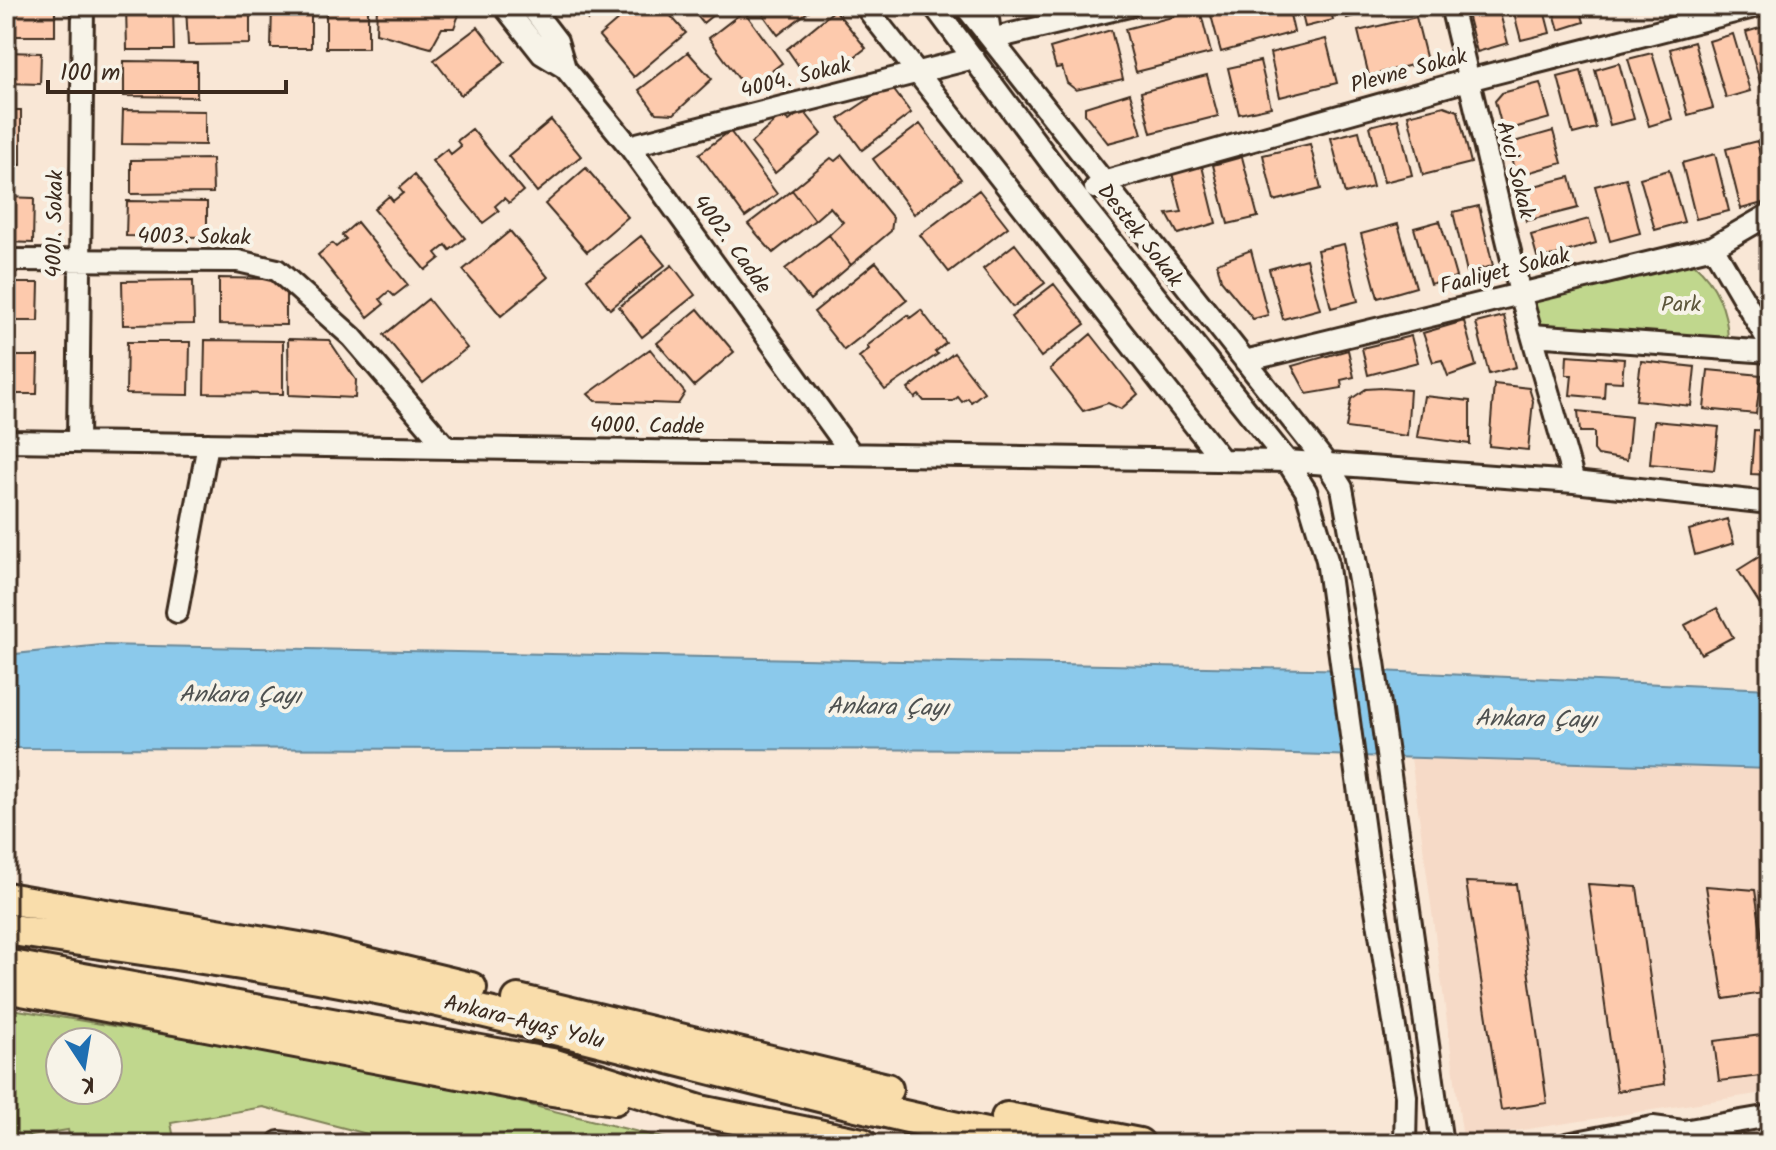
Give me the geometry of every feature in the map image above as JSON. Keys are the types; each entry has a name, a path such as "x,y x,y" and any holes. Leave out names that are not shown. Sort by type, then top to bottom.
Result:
{"highway":[{"path":"6,898 317,951 1006,1118 1139,1144"},
{"name":"Ankara-Ayaş Yolu","path":"6,929 191,957 440,1001 688,1064 1036,1144"},
{"name":"Ankara-Ayaş Yolu","path":"6,965 552,1064 700,1111 862,1144"},
{"path":"6,987 538,1088 700,1111 775,1144"},
{"path":"518,1000 688,1064"}],"street":[{"name":"4001. Sokak","path":"78,442 83,6"},
{"name":"4002. Cadde","path":"504,6 542,54 565,68 629,146 852,454"},
{"name":"4002. Cadde","path":"530,6 557,41 565,68"},
{"path":"865,6 1222,460"},
{"name":"Destek Sokak","path":"934,6 1079,200 1287,461 1306,491 1327,560 1354,765 1406,1096 1405,1144"},
{"name":"Destek Sokak","path":"965,6 1326,463 1342,488 1350,518 1374,662 1442,1144"},
{"path":"986,6 991,39 1129,6"},
{"name":"Avci Sokak","path":"1451,6 1520,293 1574,482"},
{"name":"Plevne Sokak","path":"1079,200 1103,182 1468,80 1758,6"},
{"name":"4004. Sokak","path":"629,146 974,58"},
{"name":"Faaliyet Sokak","path":"1245,361 1713,247 1770,214"},
{"path":"1713,247 1770,344"},
{"name":"4003. Sokak","path":"6,260 238,261 277,270 352,337 447,448"},
{"path":"1532,335 1770,352"},
{"name":"4000. Cadde","path":"6,441 1287,461"},
{"path":"177,612 208,444"},
{"path":"1287,461 1574,482 1770,503"},
{"path":"1567,1144 1653,1127 1683,1131 1770,1116"},
{"path":"1660,1144 1683,1131"}],"shaded area":[{"path":"1411,758 1770,769 1770,1092 1463,1139"}],"green space":[{"name":"Park","path":"1694,264 1719,298 1728,338 1706,345 1530,327 1522,293"},
{"path":"6,1008 113,1026 44,1026 44,1106 124,1106 124,1028 418,1077 687,1144 406,1144 263,1107 171,1123 175,1144 71,1144 68,1130 6,1140"}],"water":[{"name":"Ankara Çayı","path":"101,645 1359,670 1770,689 1770,769 1168,750 6,748 6,655"}],"building":[{"path":"11,6 55,6 55,36 11,36"},
{"path":"126,6 173,6 174,50 127,50"},
{"path":"186,6 250,6 250,44 188,45"},
{"path":"272,6 311,6 311,48 271,48"},
{"path":"326,6 368,6 368,48 326,48"},
{"path":"377,6 449,6 461,9 454,28 442,28 431,48 376,33"},
{"path":"576,6 604,6 588,20"},
{"path":"634,6 662,6 686,33 634,77 599,36"},
{"path":"689,6 724,6 703,23"},
{"path":"757,6 815,6 778,35"},
{"path":"1011,6 1053,6 1014,16"},
{"path":"1288,6 1294,32 1221,52 1209,8"},
{"path":"1300,6 1330,6 1333,20 1305,27"},
{"path":"1344,6 1375,6 1376,10 1347,18"},
{"path":"1498,6 1508,43 1477,52 1466,10"},
{"path":"1512,6 1543,6 1550,33 1521,40"},
{"path":"1552,6 1579,6 1584,22 1559,30"},
{"path":"835,10 866,48 853,58 803,72 787,49"},
{"path":"1200,10 1211,53 1136,72 1125,29"},
{"path":"744,11 782,63 747,90 709,38"},
{"path":"1416,17 1427,61 1369,76 1358,31"},
{"path":"1770,25 1770,86 1762,89 1746,32"},
{"path":"478,27 505,62 461,95 434,60"},
{"path":"1111,30 1123,79 1076,90 1067,83 1062,67 1056,68 1050,48"},
{"path":"1733,34 1750,91 1726,98 1709,41"},
{"path":"1326,39 1337,83 1280,97 1270,53"},
{"path":"1694,42 1713,108 1688,115 1670,49"},
{"path":"6,52 41,53 40,84 6,83"},
{"path":"688,52 712,79 674,114 656,113 639,90"},
{"path":"1652,53 1672,119 1649,126 1628,59"},
{"path":"124,61 197,62 197,97 124,96"},
{"path":"1260,61 1271,107 1239,114 1228,68"},
{"path":"1619,63 1634,119 1610,125 1595,70"},
{"path":"1581,71 1596,128 1573,134 1558,77"},
{"path":"1207,75 1218,116 1151,133 1141,92"},
{"path":"1540,83 1550,118 1503,131 1495,101 1502,93"},
{"path":"890,85 911,113 862,150 839,119"},
{"path":"1130,93 1142,134 1108,143 1085,114 1085,107"},
{"path":"1444,106 1458,111 1471,163 1423,175 1408,115"},
{"path":"6,110 21,110 21,165 6,165"},
{"path":"123,110 205,111 205,145 122,144"},
{"path":"803,110 822,134 775,173 751,143 782,115 789,121"},
{"path":"1398,119 1412,175 1384,182 1370,126"},
{"path":"551,120 581,156 537,192 508,156"},
{"path":"920,124 961,179 914,214 873,159"},
{"path":"472,129 523,191 509,203 504,198 495,206 499,211 483,223 432,161 447,149 451,154 461,146 457,141"},
{"path":"730,131 777,194 745,217 699,154"},
{"path":"1359,131 1373,187 1345,194 1331,138"},
{"path":"1553,131 1562,163 1516,176 1507,144"},
{"path":"1757,141 1770,201 1741,209 1726,149"},
{"path":"1310,144 1321,189 1274,201 1263,155"},
{"path":"1715,154 1729,211 1696,219 1682,163"},
{"path":"842,155 893,218 891,231 851,265 829,235 843,222 830,207 815,220 792,190 831,158 835,161"},
{"path":"1242,157 1258,217 1228,224 1213,165"},
{"path":"212,159 213,193 131,194 131,160"},
{"path":"1202,166 1216,223 1178,234 1167,214 1182,212 1172,173"},
{"path":"586,168 628,217 587,252 545,204"},
{"path":"1669,170 1684,222 1655,230 1640,178"},
{"path":"414,175 465,238 450,250 446,245 436,253 440,258 425,270 374,209 389,196 393,201 403,193 399,188"},
{"path":"1570,177 1578,208 1526,221 1518,190"},
{"path":"1626,178 1640,233 1610,241 1595,186"},
{"path":"792,190 815,220 773,253 748,224"},
{"path":"979,190 1008,227 949,272 920,235"},
{"path":"6,197 34,198 33,243 6,242"},
{"path":"127,201 207,202 207,237 126,236"},
{"path":"1479,206 1493,266 1467,272 1453,212"},
{"path":"1589,219 1596,243 1538,260 1531,235"},
{"path":"1440,221 1456,277 1430,284 1414,228"},
{"path":"357,222 408,285 394,296 389,291 380,299 384,304 368,317 318,255 332,243 336,247 346,239 342,235"},
{"path":"1398,224 1416,287 1378,298 1361,234"},
{"path":"510,231 548,277 501,316 463,270"},
{"path":"829,235 851,265 810,300 785,269"},
{"path":"641,236 665,265 610,309 587,279"},
{"path":"1015,244 1045,283 1013,307 983,269"},
{"path":"1344,244 1358,301 1331,308 1317,250"},
{"path":"1251,250 1268,315 1253,319 1221,280 1217,263"},
{"path":"1306,259 1320,309 1283,319 1269,269"},
{"path":"876,262 907,300 844,350 814,312"},
{"path":"672,265 695,295 642,337 619,307"},
{"path":"219,278 275,279 286,291 286,325 219,324"},
{"path":"193,280 194,324 123,325 122,281"},
{"path":"6,283 39,283 38,321 6,321"},
{"path":"1054,284 1085,324 1041,357 1011,317"},
{"path":"428,299 467,348 423,383 384,335"},
{"path":"698,309 734,352 694,386 657,343"},
{"path":"921,310 946,343 935,352 938,354 885,390 859,357 869,349 867,346 908,315 910,318"},
{"path":"1504,316 1516,367 1489,374 1476,323"},
{"path":"1464,321 1476,366 1448,376 1442,360 1433,362 1423,333"},
{"path":"1091,334 1138,394 1121,409 1108,403 1083,411 1050,369"},
{"path":"1411,336 1418,362 1368,375 1362,348"},
{"path":"288,339 329,340 356,380 355,398 289,395"},
{"path":"205,340 283,341 283,394 204,393"},
{"path":"127,342 190,342 189,395 126,394"},
{"path":"650,349 685,393 678,404 595,401 588,394"},
{"path":"1348,350 1354,377 1341,380 1342,388 1307,394 1292,366"},
{"path":"954,353 984,392 971,402 968,398 962,402 958,397 953,401 924,401 919,395 915,398 908,389"},
{"path":"1567,355 1624,359 1622,382 1605,381 1604,398 1570,395 1572,375 1566,375"},
{"path":"6,356 38,356 37,394 6,394"},
{"path":"1641,361 1695,367 1691,406 1636,400"},
{"path":"1708,370 1761,375 1756,414 1704,409"},
{"path":"1494,384 1529,388 1533,401 1528,450 1489,446"},
{"path":"1366,389 1410,390 1407,436 1346,428 1351,399"},
{"path":"1424,396 1470,401 1470,444 1417,437"},
{"path":"1578,411 1631,417 1627,460 1598,455 1594,450 1594,432 1580,432"},
{"path":"1654,421 1719,427 1714,470 1650,464"},
{"path":"1754,430 1770,431 1770,475 1751,474"},
{"path":"1727,519 1734,543 1695,555 1689,530"},
{"path":"1770,550 1770,620 1738,570"},
{"path":"1717,608 1733,637 1701,654 1685,625"},
{"path":"1466,882 1516,884 1547,1103 1501,1110"},
{"path":"1588,884 1637,887 1665,1084 1617,1091"},
{"path":"1706,886 1755,890 1770,992 1724,999"},
{"path":"1770,1034 1770,1075 1719,1081 1714,1041"}]}
